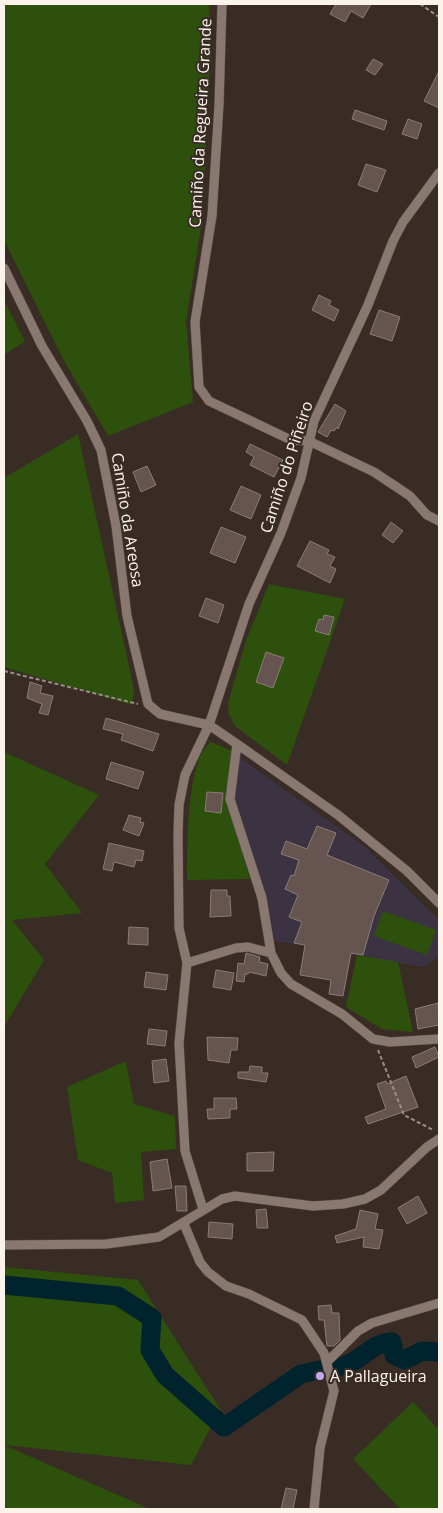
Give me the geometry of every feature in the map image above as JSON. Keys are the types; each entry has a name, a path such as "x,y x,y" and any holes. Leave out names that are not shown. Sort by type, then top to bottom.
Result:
{"street":[{"name":"Camiño da Regueira Grande","path":"222,4 219,105 212,216 195,322 199,387 209,401 291,440 309,441 374,472 410,496 427,515 439,521"},
{"name":"Camiño do Piñeiro","path":"203,1209 185,1151 179,1042 187,963 179,928 179,805 184,775 209,725 249,604 282,533 301,478 314,421 368,306 402,222 439,173"},
{"name":"Camiño da Areosa","path":"4,268 42,346 87,421 101,450 116,526 127,616 148,704"},
{"path":"148,704 160,714 209,725 237,744 338,815 407,871 439,903"},
{"path":"237,744 230,799 262,898 271,953 281,972 291,984 342,1014 373,1039 390,1042 439,1039"},
{"path":"187,963 236,948 248,948 271,953"},
{"path":"4,1245 106,1244 159,1237 184,1224 203,1209 222,1199 235,1196 313,1206 343,1204 365,1198 381,1190 428,1147 438,1135"},
{"path":"184,1224 200,1262 208,1272 226,1286 249,1294 302,1320 312,1332 328,1361 334,1391 320,1448 314,1509"},
{"path":"328,1361 358,1331 372,1322 439,1303"}],"path":[{"path":"420,4 439,17"},
{"path":"4,671 136,704 148,704"},
{"path":"373,1039 404,1115 438,1135"}],"shaded area":[{"path":"239,757 363,845 439,920 439,957 423,967 275,941 262,883 234,801"}],"green space":[{"path":"4,4 209,4 211,47 202,221 186,322 193,402 108,436 62,357 4,240"},
{"path":"4,300 25,341 4,355"},
{"path":"78,434 134,689 132,705 4,667 4,478"},
{"path":"269,584 345,599 287,765 235,726 229,714 228,703 246,641"},
{"path":"211,742 232,751 227,799 250,879 187,880 188,828 192,785 203,751"},
{"path":"4,752 99,795 45,864 82,913 12,920 44,960 4,1027"},
{"path":"383,911 436,930 427,955 374,936"},
{"path":"357,955 398,962 413,1032 382,1029 346,1007"},
{"path":"126,1061 134,1104 175,1116 176,1149 141,1152 144,1200 115,1203 112,1173 78,1160 67,1087"},
{"path":"4,1267 138,1280 220,1409 191,1465 4,1445"},
{"path":"413,1402 439,1430 439,1509 400,1509 353,1459"},
{"path":"4,1445 150,1509 4,1509"}],"building":[{"path":"336,4 371,4 363,18 351,11 345,22 330,14"},
{"path":"373,59 383,64 375,75 366,70"},
{"path":"439,71 439,108 424,101"},
{"path":"355,110 387,121 384,130 352,119"},
{"path":"408,119 422,124 417,139 402,134"},
{"path":"366,164 386,170 377,192 358,185"},
{"path":"319,295 331,301 329,305 339,310 334,321 312,310"},
{"path":"379,310 400,317 392,341 370,334"},
{"path":"335,404 346,411 338,429 337,427 334,431 331,430 327,437 318,432"},
{"path":"250,444 283,460 274,477 250,465 254,457 246,452"},
{"path":"147,466 156,485 141,492 133,472"},
{"path":"241,486 261,495 251,519 230,510"},
{"path":"391,522 403,531 393,543 382,535"},
{"path":"221,527 246,537 235,563 210,553"},
{"path":"310,541 329,550 327,554 335,557 330,566 336,569 330,583 297,566"},
{"path":"206,598 224,605 218,623 199,616"},
{"path":"324,615 334,617 329,635 315,631 319,619 323,620"},
{"path":"266,652 284,658 273,688 256,682"},
{"path":"30,682 42,686 40,693 53,696 48,715 39,713 42,704 27,698"},
{"path":"106,718 159,734 153,751 121,740 123,734 103,729"},
{"path":"111,762 144,772 138,789 106,779"},
{"path":"207,792 223,793 221,813 205,811"},
{"path":"129,815 141,818 140,822 144,823 139,836 123,830"},
{"path":"317,826 336,833 327,855 389,880 374,916 363,955 351,953 343,996 329,994 331,980 300,975 305,945 294,943 302,922 289,917 298,895 285,889 291,875 294,876 299,860 281,854 286,841 307,849"},
{"path":"109,843 144,851 142,861 136,860 134,867 114,862 112,871 103,869"},
{"path":"211,890 227,890 227,896 230,896 231,916 210,917"},
{"path":"129,927 148,928 148,945 128,944"},
{"path":"246,953 260,957 259,962 268,964 266,976 249,972 245,974 244,982 236,981 238,963 244,964"},
{"path":"216,970 234,973 231,990 213,987"},
{"path":"146,972 168,975 166,990 144,987"},
{"path":"438,1003 439,1025 418,1029 415,1009"},
{"path":"149,1029 167,1031 165,1046 147,1044"},
{"path":"207,1037 238,1038 237,1050 231,1050 229,1063 208,1060"},
{"path":"435,1047 439,1057 416,1068 412,1057"},
{"path":"166,1059 169,1081 154,1083 152,1061"},
{"path":"250,1066 262,1067 262,1073 268,1073 266,1082 238,1078 238,1072 249,1072"},
{"path":"406,1076 418,1107 368,1124 365,1117 386,1109 377,1084 386,1081 387,1084"},
{"path":"214,1098 236,1098 237,1109 230,1109 230,1118 208,1119 207,1109 214,1109"},
{"path":"274,1152 273,1171 247,1171 247,1153"},
{"path":"167,1159 172,1188 153,1191 150,1162"},
{"path":"175,1186 186,1186 187,1211 177,1211"},
{"path":"418,1196 427,1213 407,1224 398,1208"},
{"path":"266,1209 268,1228 257,1228 256,1210"},
{"path":"360,1210 378,1214 375,1229 383,1230 379,1249 363,1247 364,1237 337,1243 335,1236 356,1229"},
{"path":"209,1222 233,1224 232,1239 208,1237"},
{"path":"331,1305 332,1313 339,1313 340,1340 334,1346 327,1346 324,1320 319,1320 318,1306"},
{"path":"286,1488 297,1490 293,1509 281,1509"}],"waterway":[{"path":"4,1285 118,1296 152,1318 150,1350 165,1375 224,1427 301,1374 320,1370"},
{"path":"339,1367 347,1365 384,1343 392,1342 394,1355 405,1360 422,1351 439,1352"}],"place":[{"name":"A Pallagueira","path":"320,1376"}]}
